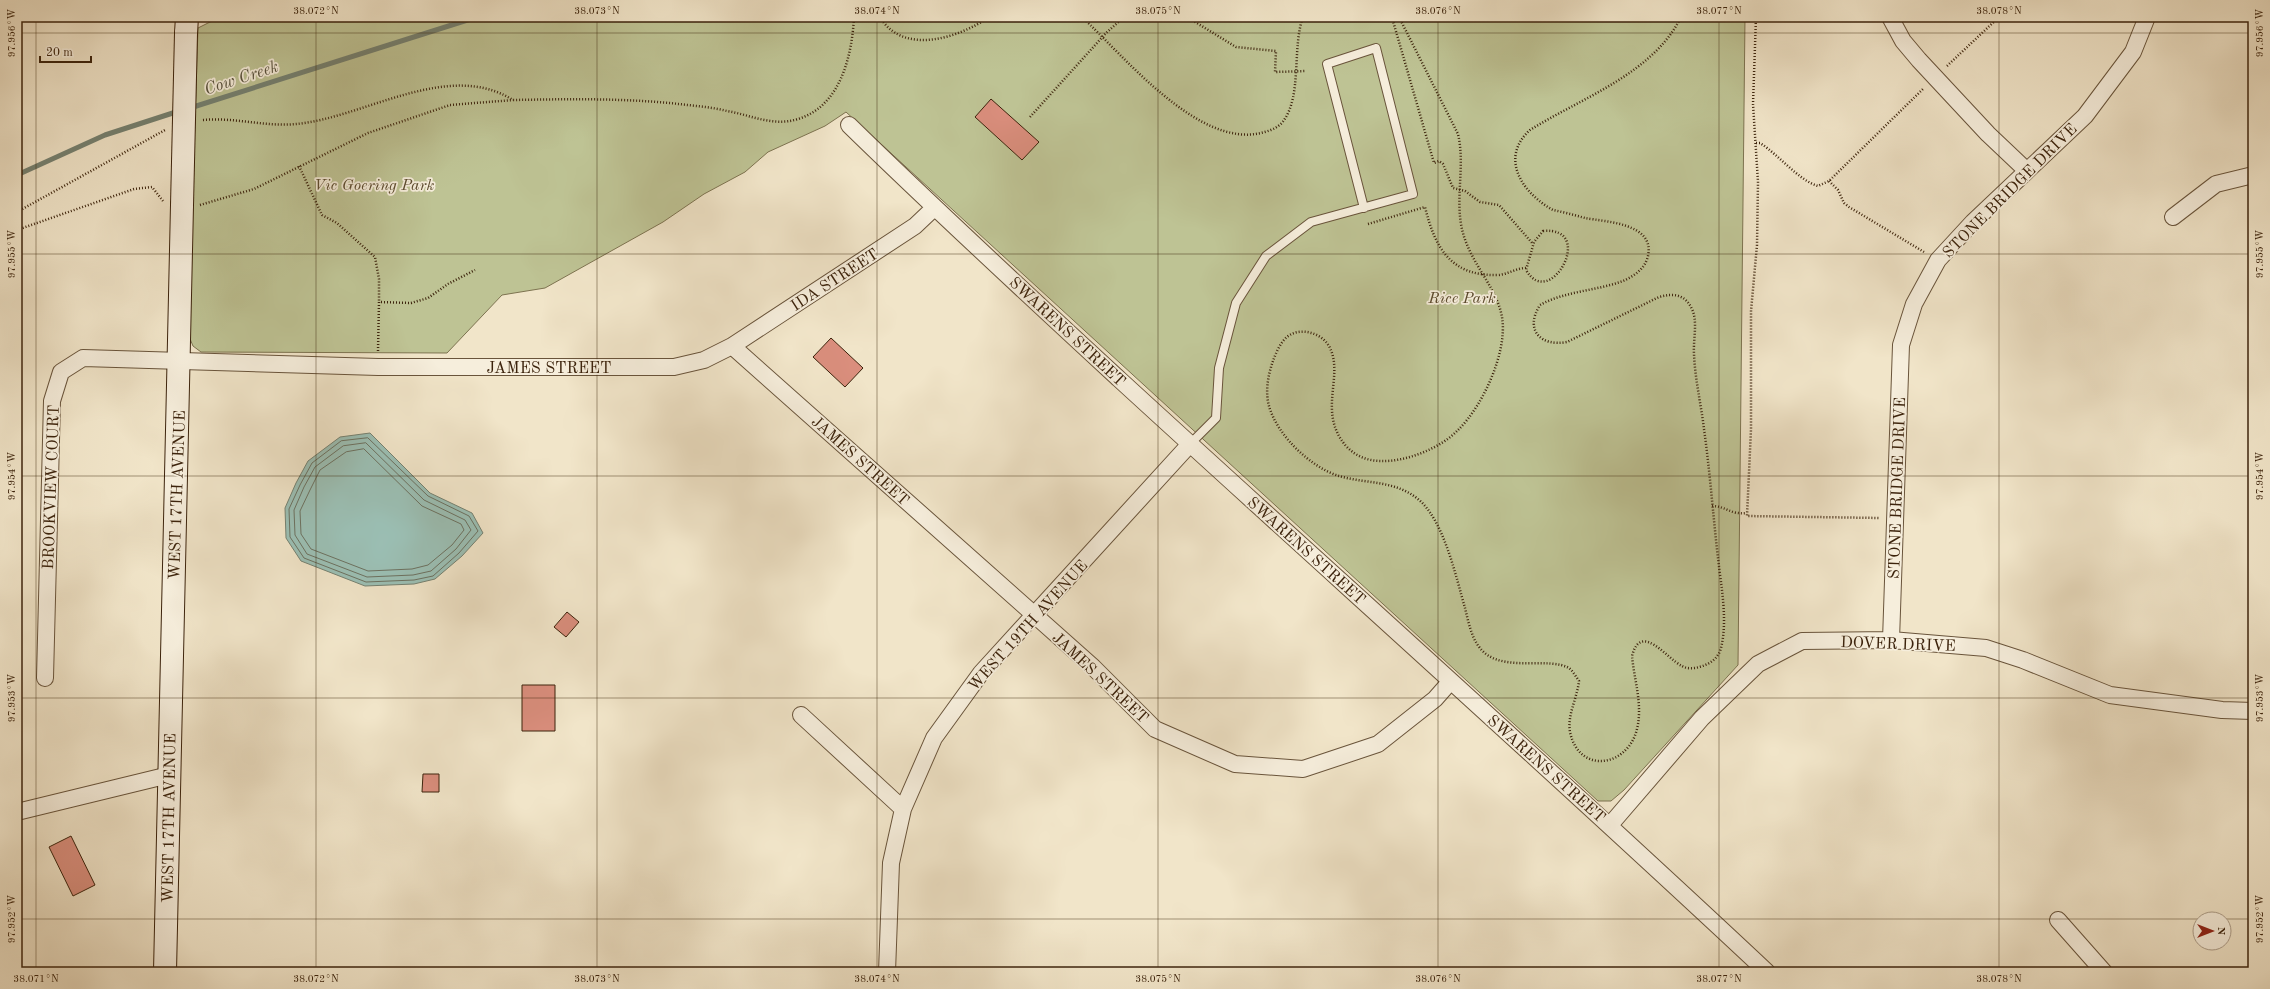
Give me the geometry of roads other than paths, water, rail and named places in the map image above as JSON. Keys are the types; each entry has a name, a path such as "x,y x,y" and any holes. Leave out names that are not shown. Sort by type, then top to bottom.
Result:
{"street":[{"path":"1890,17 1903,41 1919,60 1988,134 2026,170"},
{"name":"STONE BRIDGE DRIVE","path":"1891,640 1901,345 1914,304 1938,260 1973,222 2026,170 2085,116 2133,52 2147,17"},
{"name":"WEST 17TH AVENUE","path":"165,972 168,775 180,362 182,206 187,25"},
{"name":"SWARENS STREET","path":"850,125 934,208 1450,682 1610,825 1767,972"},
{"path":"2173,217 2216,184 2253,175"},
{"name":"IDA STREET","path":"732,346 915,226 934,208"},
{"name":"JAMES STREET","path":"180,362 378,367 674,367 704,360 732,346 1034,614 1093,668 1155,729 1234,764 1303,770 1378,744 1435,699 1450,682"},
{"name":"BROOKVIEW COURT","path":"45,678 52,402 61,372 83,358 180,362"},
{"name":"WEST 19TH AVENUE","path":"887,972 891,863 903,809 934,738 981,673 1190,444"},
{"name":"DOVER DRIVE","path":"1610,825 1702,718 1758,664 1802,641 1891,640 1986,648 2023,660 2110,695 2222,710 2253,711"},
{"path":"801,715 903,809"},
{"path":"17,812 168,775"},
{"path":"2058,920 2104,972"}],"lane":[{"path":"1190,444 1216,418 1219,368 1236,303 1266,256 1311,222 1364,208 1413,194 1376,48 1326,64 1364,208"}],"water":[{"path":"370,433 430,493 472,513 483,533 462,556 435,579 414,584 365,586 301,561 286,538 285,508 308,461 340,437"}],"waterway":[{"name":"Cow Creek","path":"190,108 477,17"},
{"name":"Cow Creek","path":"17,175 105,135 179,111"}],"park label":[{"name":"Vic Goering Park","path":"374,184"},
{"name":"Rice Park","path":"1462,297"}]}
